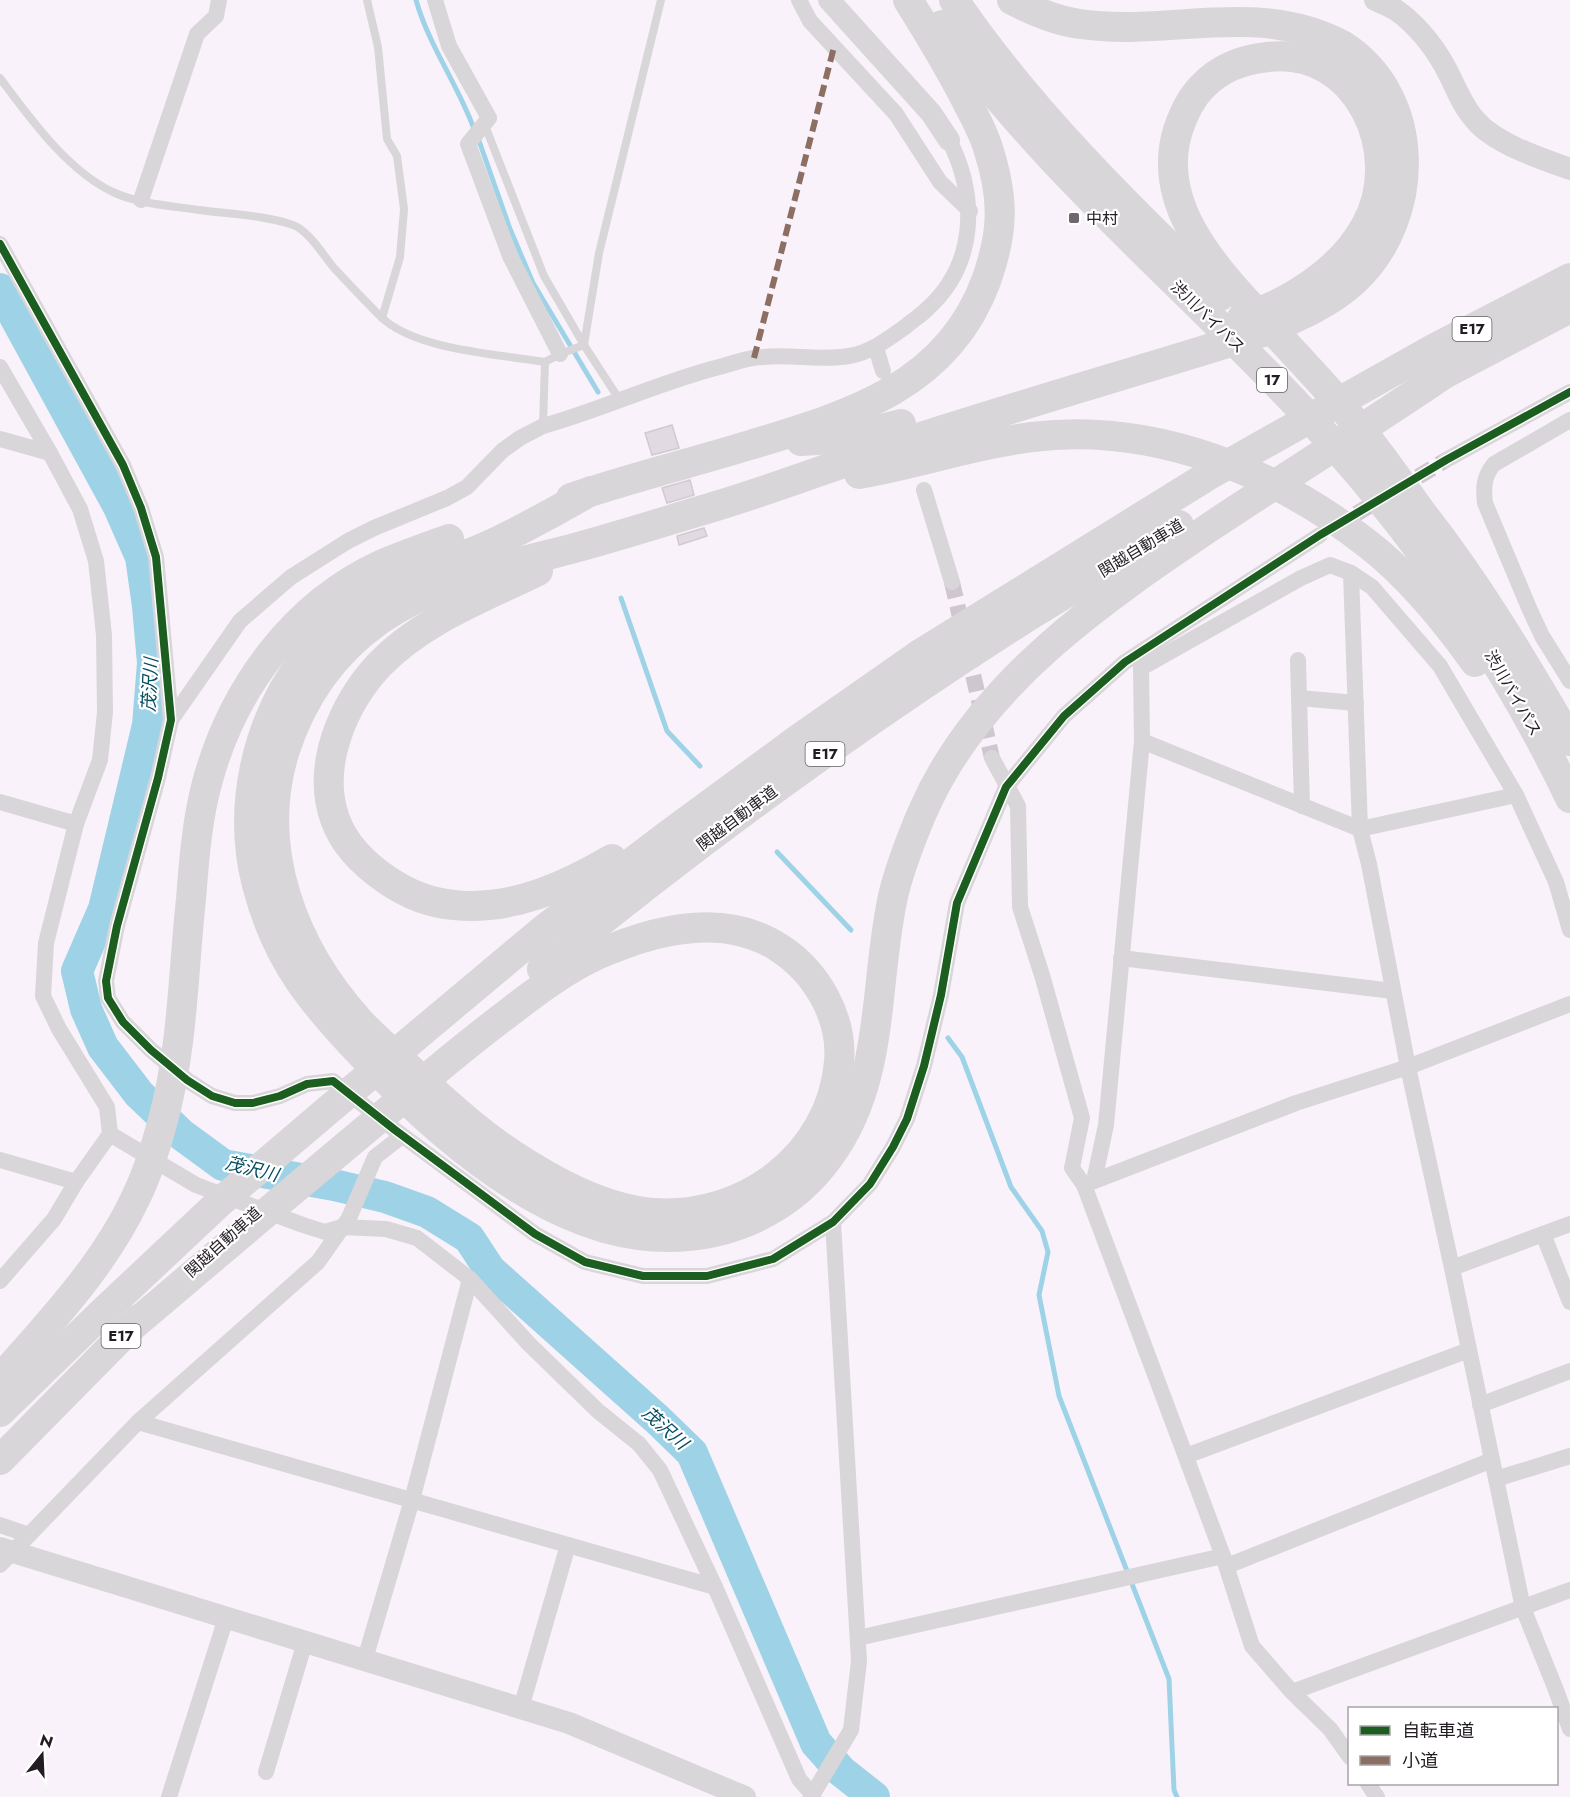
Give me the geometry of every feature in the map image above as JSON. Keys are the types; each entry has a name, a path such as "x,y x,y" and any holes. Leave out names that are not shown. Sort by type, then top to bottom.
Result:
{"highway":[{"path":"0,1379 88,1277 114,1238 137,1196 163,1122 177,1062 190,900 207,784 221,741 238,705 258,670 283,639 310,611 381,565 482,527 591,491 840,417 902,385 929,365 951,344 969,319 992,264 1000,233 1000,205 995,173 987,145 955,79 908,0"},
{"name":"渋川バイパス","path":"924,0 995,93 1045,151 1303,411 1391,513 1465,612 1532,726 1569,797"},
{"name":"渋川バイパス","path":"954,0 1009,74 1059,132 1172,250 1323,399 1372,452 1421,512 1468,576 1517,651 1570,741"},
{"path":"1012,0 1052,18 1081,24 1148,24 1224,17 1255,17 1284,22 1316,32 1343,45 1368,67 1386,92 1405,150 1405,181 1399,209 1388,235 1372,261 1346,287 1332,298 1301,303"},
{"path":"759,442 820,441 872,432 1134,362 1263,332 1301,303 1319,278 1342,259 1355,244 1368,223 1381,178 1381,158 1377,136 1367,113 1338,75 1304,58 1278,56 1252,59 1214,75 1196,94 1182,117 1174,141 1172,165 1175,191 1196,238 1216,267 1327,389 1380,453 1421,512"},
{"name":"関越自動車道","path":"0,1412 220,1202 447,1040 812,762 1016,624 1222,495 1385,398 1570,278"},
{"name":"関越自動車道","path":"1385,398 1447,372 1570,308"},
{"path":"447,1040 590,958 652,935 683,928 713,926 739,930 768,940 792,957 813,979 830,1007 837,1032 839,1060 832,1093 823,1119 789,1166 770,1182 744,1197 715,1208 684,1212 652,1213 621,1207 586,1196 553,1180 516,1157 442,1099 363,1025 320,969 287,903 277,870 273,836 273,802 278,771 303,704 328,668 347,647 375,623 409,601 484,571 606,539 766,491 1134,362"},
{"path":"766,491 888,469 1032,437 1081,434 1122,437 1164,444 1251,472 1330,516 1371,546 1400,573 1431,605 1458,638 1569,797"},
{"path":"591,491 506,538 398,582 364,603 331,630 305,657 287,685 261,743 253,773 249,807 249,843 256,882 267,918 282,952 301,983 346,1038 423,1116 502,1178 569,1215 601,1227 637,1235 672,1238 705,1235 736,1226 767,1212 798,1191 821,1168 843,1138 861,1096 872,1055 894,893 907,848 924,806 947,764 990,708 1050,645 1132,581 1222,495"},
{"name":"関越自動車道","path":"0,1460 124,1333 251,1221 447,1040 543,930 797,740 921,654 1222,495"},
{"path":"606,539 441,618 405,642 380,665 357,692 342,722 332,755 329,786 335,819 349,846 370,869 393,885 421,898 453,906 485,905 519,900 551,891 621,854 849,698 921,654"}],"street":[{"path":"141,200 197,34 216,16 219,0"},
{"path":"435,0 449,46 489,118 468,144 510,256 556,356"},
{"path":"799,0 810,21 896,114 940,182 970,211"},
{"path":"171,720 240,621 291,577 348,541 467,487 502,451 520,438 543,426 720,366 763,357 824,359 851,356 876,348 927,310 949,283 961,258 968,231 970,211 960,161 931,113 829,0"},
{"path":"1375,0 1396,10 1426,38 1444,65 1459,98 1477,123 1500,139 1546,161 1570,169"},
{"path":"0,243 123,465 141,508 156,557 171,720 158,778 117,926 106,981 108,998 123,1022 151,1050 187,1080 212,1096 235,1103 253,1103 280,1096 307,1084 333,1081 402,1136 535,1234 585,1262 643,1276 707,1276 773,1258 833,1222 870,1184 907,1119 924,1066 941,995 957,903 1006,787 1064,716 1125,662 1320,535"},
{"path":"876,348 883,371"},
{"path":"0,367 80,509 96,561 104,635 105,712 100,760 76,824 46,943 43,996 59,1029 107,1107 110,1134 76,1182 54,1219 0,1281"},
{"path":"1446,460 1570,392"},
{"path":"1570,420 1494,464 1486,474 1484,491 1485,503 1515,578 1542,636 1570,681"},
{"path":"0,439 50,453"},
{"path":"924,490 952,582"},
{"path":"1125,662 1141,668 1301,578 1329,565 1352,573 1372,587 1440,666 1516,795 1556,882 1570,930"},
{"path":"1352,573 1360,829 1523,1608 1557,1690 1570,1729"},
{"path":"1298,660 1302,806"},
{"path":"1089,1183 1106,1125 1142,741 1141,668"},
{"path":"1299,698 1356,703"},
{"path":"1142,741 1360,829 1516,795"},
{"path":"992,758 1018,806 1020,907 1042,975 1082,1118 1072,1168 1089,1183 1225,1561 1252,1646 1292,1692 1330,1729 1348,1754"},
{"path":"0,802 76,824"},
{"path":"1121,958 1393,991"},
{"path":"1089,1183 1296,1103 1408,1067 1570,1004"},
{"path":"110,1134 195,1185 325,1232 346,1222 386,1229 417,1238 470,1279 529,1344 598,1411 639,1444 660,1470 716,1587 799,1779 815,1791 851,1730 859,1660 833,1222"},
{"path":"4,1555 29,1535 138,1422 318,1262 346,1222 375,1157 402,1136"},
{"path":"0,1160 76,1182"},
{"path":"1452,1268 1570,1224"},
{"path":"1543,1234 1570,1302"},
{"path":"365,1659 412,1500 470,1279"},
{"path":"1186,1456 1469,1350"},
{"path":"1480,1405 1570,1371"},
{"path":"138,1422 716,1587"},
{"path":"1496,1479 1570,1456"},
{"path":"858,1638 1225,1561 1492,1460"},
{"path":"0,1525 29,1535"},
{"path":"521,1708 568,1545"},
{"path":"4,1555 365,1659 569,1723 746,1797"},
{"path":"1292,1692 1570,1590"},
{"path":"169,1797 226,1618"},
{"path":"266,1772 305,1642"}],"lane":[{"path":"367,0 378,47 387,139 397,156 404,209 400,257 382,318"},
{"path":"583,345 599,253 661,0"},
{"path":"0,78 30,119 82,172 97,184 117,194 158,204 293,225 301,229 382,318 400,331 426,343 556,356 583,345"},
{"path":"484,123 544,276 583,345 619,399"},
{"path":"543,426 556,356"}],"building":[{"path":"672,425 679,448 652,455 645,433"},
{"path":"690,480 694,495 667,503 662,488"},
{"path":"704,528 707,536 679,545 677,536"}],"waterway":[{"path":"416,0 428,33 474,129"},
{"path":"478,138 510,229 533,283 598,392"},
{"name":"茂沢川","path":"0,289 119,507 141,557 148,606 153,663 148,725 104,909 77,971 86,1009 103,1047 139,1094 182,1135 223,1165 334,1185 385,1197 427,1212 469,1238 490,1270 692,1453 816,1743 841,1771 874,1797"},
{"path":"621,598 667,731 700,766"},
{"path":"777,852 851,930"},
{"path":"948,1038 962,1057 1011,1187 1042,1231 1048,1252 1039,1295 1059,1396 1169,1679 1174,1790 1177,1797"}],"tunnel":[{"path":"1336,526 1446,460"},
{"path":"952,582 992,758"}],"marked path":[{"path":"754,358 834,47"}],"cycle path":[{"path":"0,244 123,465 141,508 156,557 171,720 158,778 117,926 106,981 108,998 123,1022 151,1050 187,1080 212,1096 235,1103 253,1103 280,1096 307,1084 333,1081 535,1234 585,1262 643,1276 707,1276 773,1259 833,1222 870,1184 907,1119 924,1066 941,995 957,903 1006,787 1064,716 1125,662 1320,535 1446,460 1570,392"}],"place":[{"name":"中村","path":"1074,218"}]}
